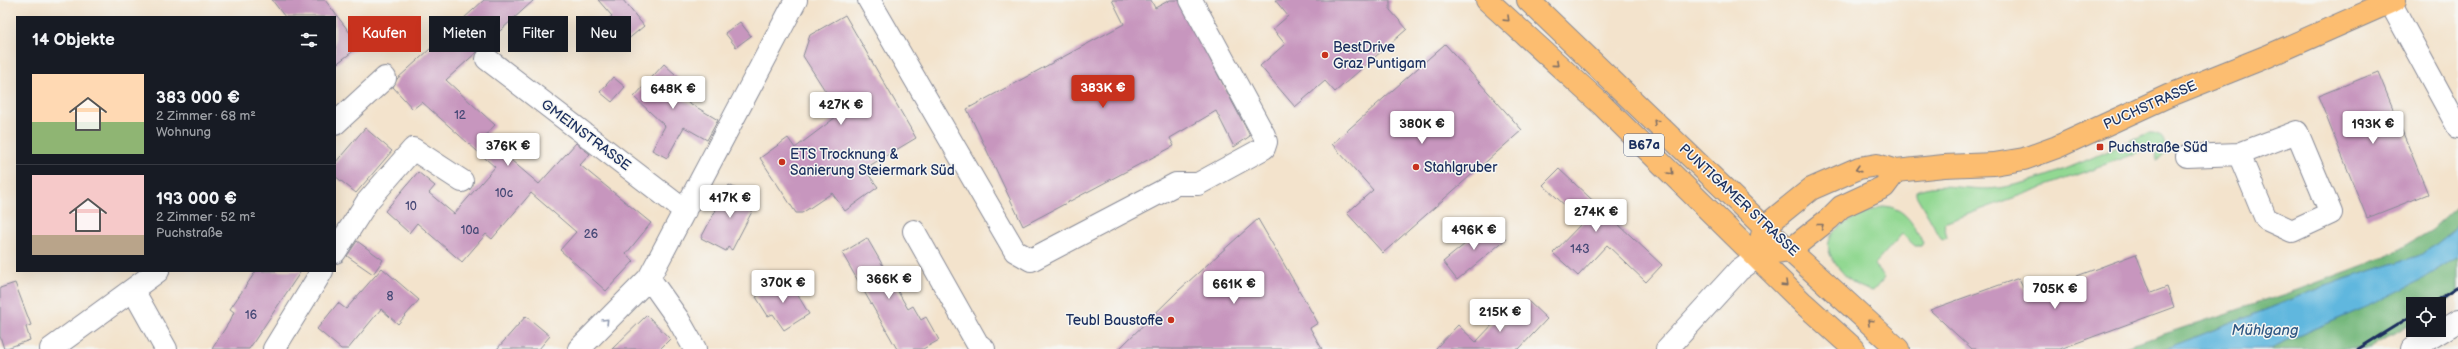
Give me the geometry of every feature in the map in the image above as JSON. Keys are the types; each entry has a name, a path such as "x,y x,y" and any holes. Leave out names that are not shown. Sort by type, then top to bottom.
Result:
{"main road":[{"name":"PUNTIGAMER STRASSE","path":"1487,0 1602,104 1757,257 1854,349"},
{"name":"PUNTIGAMER STRASSE","path":"1528,0 1764,227 1898,349"},
{"name":"PUCHSTRASSE","path":"1764,227 1811,189 1853,171 1877,165 1896,171 1944,166 1994,164 2024,159 2057,147 2168,96 2268,56 2392,1"},
{"path":"1764,227 1757,257 1790,250 1829,219 1841,207 1884,188 1896,171"}],"street":[{"path":"579,349 649,278 796,0"},
{"path":"869,0 1015,251 1031,260 1176,184 1198,184 1264,148 1266,142 1264,135 1190,0"},
{"path":"2392,1 2458,127"},
{"name":"GMEINSTRASSE","path":"487,59 685,211"},
{"path":"336,123 384,78"},
{"path":"2187,156 2239,154 2297,132 2331,213 2292,231 2266,219 2239,154"},
{"path":"336,250 368,202 413,149 462,180"},
{"path":"914,231 977,343 984,349"},
{"path":"1667,349 1739,270 1757,257"},
{"path":"51,349 157,272"},
{"path":"274,349 321,272"},
{"path":"649,278 678,319 695,349"},
{"path":"133,290 166,349"},
{"path":"2412,349 2458,320"}],"green space":[{"path":"2148,133 2159,135 2165,143 2166,152 2159,159 2157,160 2153,147 1944,223 1947,238 1942,240 1916,195 1916,191 1936,186 1988,189 2037,179 2056,173"},
{"path":"1883,206 1891,207 1903,213 1916,230 1923,243 1921,246 1915,246 1902,234 1874,265 1885,277 1873,291 1857,285 1845,276 1830,254 1828,244 1832,235 1849,221"},
{"path":"2458,206 2458,223 2453,230 2423,254 2339,281 2165,349 2119,349 2297,290 2388,256 2432,230"},
{"path":"2458,257 2458,294 2446,302 2446,297 2406,297 2406,326 2369,349 2267,349 2389,296"}],"water":[{"name":"Mühlgang","path":"2458,223 2458,257 2423,279 2371,305 2267,349 2165,349 2339,281 2423,254 2453,230"}],"building":[{"path":"272,0 325,0 348,30 348,52 352,52 336,64 336,16 284,16"},
{"path":"484,0 534,0 516,16 508,16 508,24 500,31 500,16 466,16"},
{"path":"598,0 623,0 644,26 631,37 631,16 612,16"},
{"path":"1112,0 1151,0 1155,8 1170,0 1179,0 1250,136 1234,147 1216,111 1170,138 1174,146 1023,226 967,109 1124,24"},
{"name":"BestDrive Graz Puntigam","path":"1275,0 1390,0 1390,10 1407,29 1335,92 1325,81 1295,107 1260,66 1285,44 1273,29 1288,16"},
{"path":"845,15 916,138 864,169 878,187 845,211 832,193 802,213 796,213 760,158 788,138 795,148 840,114 803,56 810,35"},
{"path":"740,22 751,36 736,47 725,33"},
{"name":"Stahlgruber","path":"1445,44 1522,130 1383,253 1347,213 1373,190 1332,144"},
{"path":"429,50 429,52 477,52 446,80 495,125 484,137 539,184 576,143 590,154 580,165 651,223 626,254 634,261 606,291 560,250 576,232 531,193 492,239 486,234 462,262 417,223 409,233 385,211 418,172 435,186 429,193 454,214 495,167 422,102 413,109 393,87 397,79"},
{"path":"664,64 686,84 676,95 718,120 707,140 684,127 667,158 652,150 665,126 634,97"},
{"path":"2378,72 2428,194 2367,218 2318,96"},
{"path":"613,77 625,87 612,102 600,92"},
{"path":"365,128 392,151 356,193 336,177 336,162"},
{"path":"1559,169 1662,265 1646,282 1607,245 1578,276 1553,253 1583,222 1543,185"},
{"path":"729,185 758,200 732,250 728,247 726,251 701,238"},
{"path":"1258,219 1318,323 1310,328 1322,349 1119,349 1178,291"},
{"path":"1492,222 1506,239 1457,280 1443,262"},
{"path":"867,238 908,309 913,306 921,320 926,317 939,340 923,349 897,349 842,253"},
{"path":"357,241 383,260 373,274 347,256"},
{"path":"2136,254 2151,293 2167,287 2174,307 2060,349 1972,349 1930,310 2019,278 2026,295"},
{"path":"382,268 419,300 398,324 381,309 348,349 341,349 317,329 338,303 346,309"},
{"path":"255,272 300,272 249,349 212,349 231,319 234,312 230,309"},
{"path":"787,277 809,314 784,330 773,314 768,316 756,297"},
{"path":"15,283 31,325 26,327 30,340 4,349 0,336 0,288"},
{"path":"1527,300 1547,319 1519,349 1435,349 1458,325 1476,342 1495,322 1501,328"},
{"path":"647,315 670,339 660,349 612,349"},
{"path":"526,316 550,336 539,349 497,349"}],"railway":[{"path":"2443,297 2458,287"},
{"path":"2358,349 2406,319"}],"place":[{"name":"BestDrive Graz Puntigam","path":"1325,55"},
{"name":"Puchstraße Süd","path":"2100,147"},
{"name":"ETS Trocknung & Sanierung Steiermark Süd","path":"782,162"},
{"name":"Stahlgruber","path":"1416,167"},
{"name":"Teubl Baustoffe","path":"1171,320"}]}
